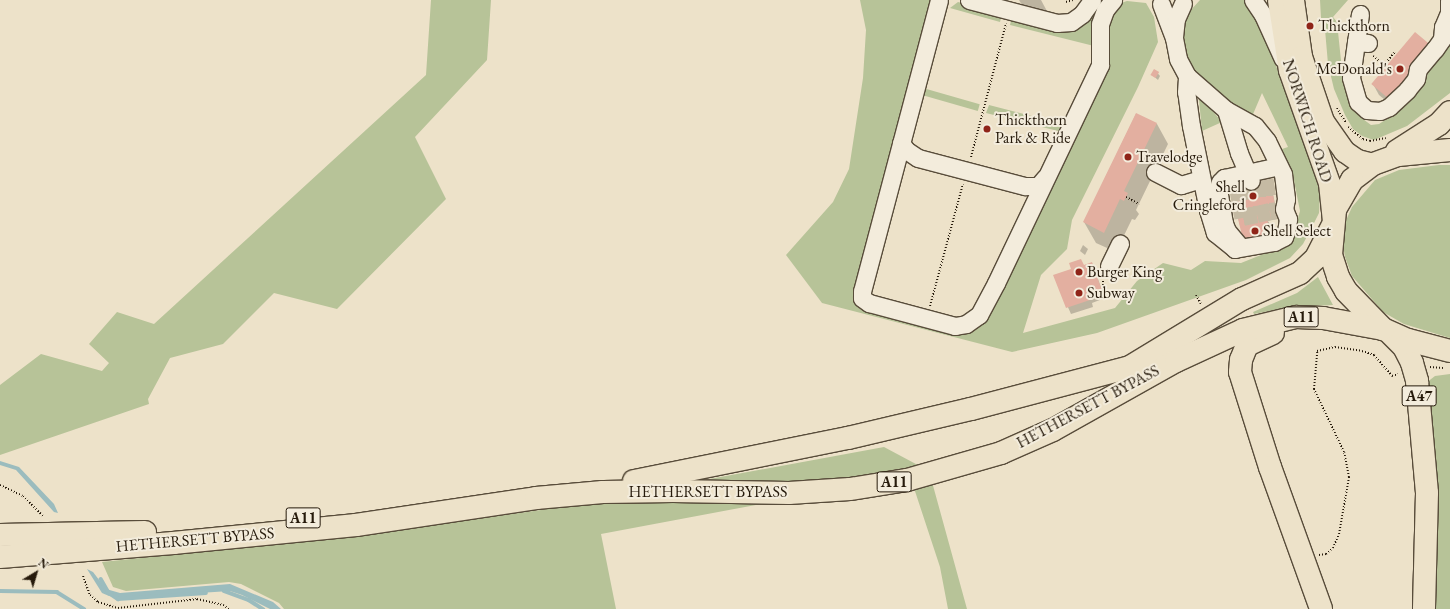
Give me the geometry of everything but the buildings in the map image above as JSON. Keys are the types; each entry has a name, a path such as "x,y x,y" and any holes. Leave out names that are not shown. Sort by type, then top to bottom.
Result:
{"highway":[{"path":"1450,112 1439,124 1352,180 1341,197 1332,223 1332,255 1338,277 1356,303 1386,330 1408,340 1450,351"},
{"path":"1380,162 1419,151 1450,150"},
{"name":"HETHERSETT BYPASS","path":"0,535 168,532 391,509 511,494 604,486 727,464 886,429 1130,367 1242,299 1300,273 1316,258 1332,223"},
{"name":"HETHERSETT BYPASS","path":"0,557 173,544 356,524 536,498 673,491 789,493 850,489 907,480 1008,450 1053,430 1176,361 1243,330 1296,317 1345,322 1386,330"},
{"path":"1321,609 1265,453 1240,372 1240,360 1247,345 1256,338 1278,331 1345,322"},
{"name":"A47","path":"1386,330 1404,348 1414,371 1422,424 1427,493 1424,609"}],"main road":[{"name":"NORWICH ROAD","path":"1278,0 1289,70 1329,182 1332,223"},
{"name":"NORWICH ROAD","path":"1293,0 1301,56 1323,120 1344,152 1357,160 1380,162"}],"street":[{"path":"951,0 938,5 865,275 862,298 869,303 955,326 966,324 978,315 1046,178 1100,65 1100,24 1105,10 1113,0"},
{"path":"969,0 1057,23 1071,22 1092,0"},
{"path":"1253,0 1263,15 1289,70"},
{"path":"1360,14 1365,45 1351,78 1358,102 1367,110 1380,111 1389,107 1416,79 1418,69 1442,39 1443,27 1438,0"},
{"path":"1443,27 1449,13 1449,0"},
{"path":"1158,2 1172,8 1184,1"},
{"path":"1174,38 1176,18 1184,1"},
{"path":"1158,2 1174,38 1178,59 1187,76 1226,110 1255,126 1267,141 1254,173 1218,188 1224,223 1232,237 1245,249"},
{"path":"1187,76 1188,106 1201,179 1215,233 1227,245 1235,249 1245,249 1274,242 1284,237 1288,219 1280,210 1277,199 1239,153 1226,110"},
{"path":"901,143 906,150 918,158 1025,186 1038,186 1046,178"},
{"path":"1155,172 1181,185 1201,179"},
{"path":"1109,266 1120,243"}],"path":[{"path":"1066,2 1073,0"},
{"path":"1365,45 1372,55 1384,65 1394,53 1396,55"},
{"path":"1126,197 1139,204"},
{"path":"1091,295 1096,295 1103,291 1102,283 1109,266"},
{"path":"1196,295 1199,300"},
{"path":"1302,559 1326,554 1333,548 1339,534 1349,477 1344,452 1314,389 1317,351 1348,347 1374,356 1392,376 1434,366 1450,369"},
{"path":"0,485 23,496 45,519"},
{"path":"83,576 90,595 98,602 118,608 198,599 223,605 229,609"}],"green space":[{"path":"431,0 491,0 487,60 415,137 446,199 337,309 274,293 223,344 170,358 148,399 149,404 0,455 0,385 41,354 102,371 109,363 89,344 117,312 154,324 426,75"},
{"path":"860,0 933,0 857,292 963,330 1058,168 1107,19 1118,4 1127,1 1146,3 1154,17 1158,42 1138,87 1072,220 1067,249 1041,275 1023,333 1115,308 1137,281 1163,263 1191,270 1205,261 1241,263 1291,243 1300,211 1292,171 1282,149 1288,147 1262,93 1251,119 1200,79 1192,68 1186,67 1183,28 1190,11 1200,0 1245,0 1261,23 1320,192 1319,213 1303,244 1290,258 1246,280 1097,333 1012,352 822,303 786,255 833,202 849,169 863,78 866,30"},
{"path":"1096,0 1104,0 1094,46 1010,25 1012,17 1059,29"},
{"path":"1320,0 1348,0 1333,17 1337,22 1343,80 1359,116 1371,125 1379,124 1396,113 1419,91 1450,31 1450,93 1407,126 1374,140 1362,136 1353,129 1345,115 1334,89 1328,64 1324,18 1321,18"},
{"path":"958,2 1002,14 1000,22 950,8"},
{"path":"923,88 980,104 978,111 921,95"},
{"path":"1199,100 1203,100 1222,122 1202,131"},
{"path":"989,105 1063,124 1066,116 1069,117 1062,132 986,113"},
{"path":"1450,165 1450,338 1404,324 1383,312 1352,276 1345,257 1342,239 1344,225 1352,207 1375,180 1399,170"},
{"path":"1318,277 1333,305 1289,307 1254,314 1253,312 1297,293"},
{"path":"1450,374 1450,609 1433,609 1426,383 1435,376"},
{"path":"884,447 929,471 967,609 948,609 940,567 910,476 601,534 616,609 284,609 279,603 241,584 229,582 126,591 113,587 102,562 341,537 541,510"}],"water":[{"path":"0,461 19,467 54,504 58,513 54,512 16,470 0,465"},
{"path":"87,569 93,572 106,589 120,593 230,584 273,602 281,609 270,609 242,595 230,591 121,598 109,596 102,593"}],"waterway":[{"path":"101,579 109,593 118,599 206,593"},
{"path":"0,591 57,592 84,609"},
{"path":"224,591 249,600 263,609"}],"tunnel":[{"path":"1265,179 1270,211 1276,210"},
{"path":"1251,181 1257,214 1270,211"},
{"path":"1237,184 1243,217 1257,214"}],"place":[{"name":"Thickthorn","path":"1310,26"},
{"name":"McDonald's","path":"1400,69"},
{"name":"Thickthorn Park & Ride","path":"987,129"},
{"name":"Travelodge","path":"1128,157"},
{"name":"Shell Cringleford","path":"1253,196"},
{"name":"Shell Select","path":"1255,231"},
{"name":"Burger King","path":"1079,272"},
{"name":"Subway","path":"1079,293"}]}
